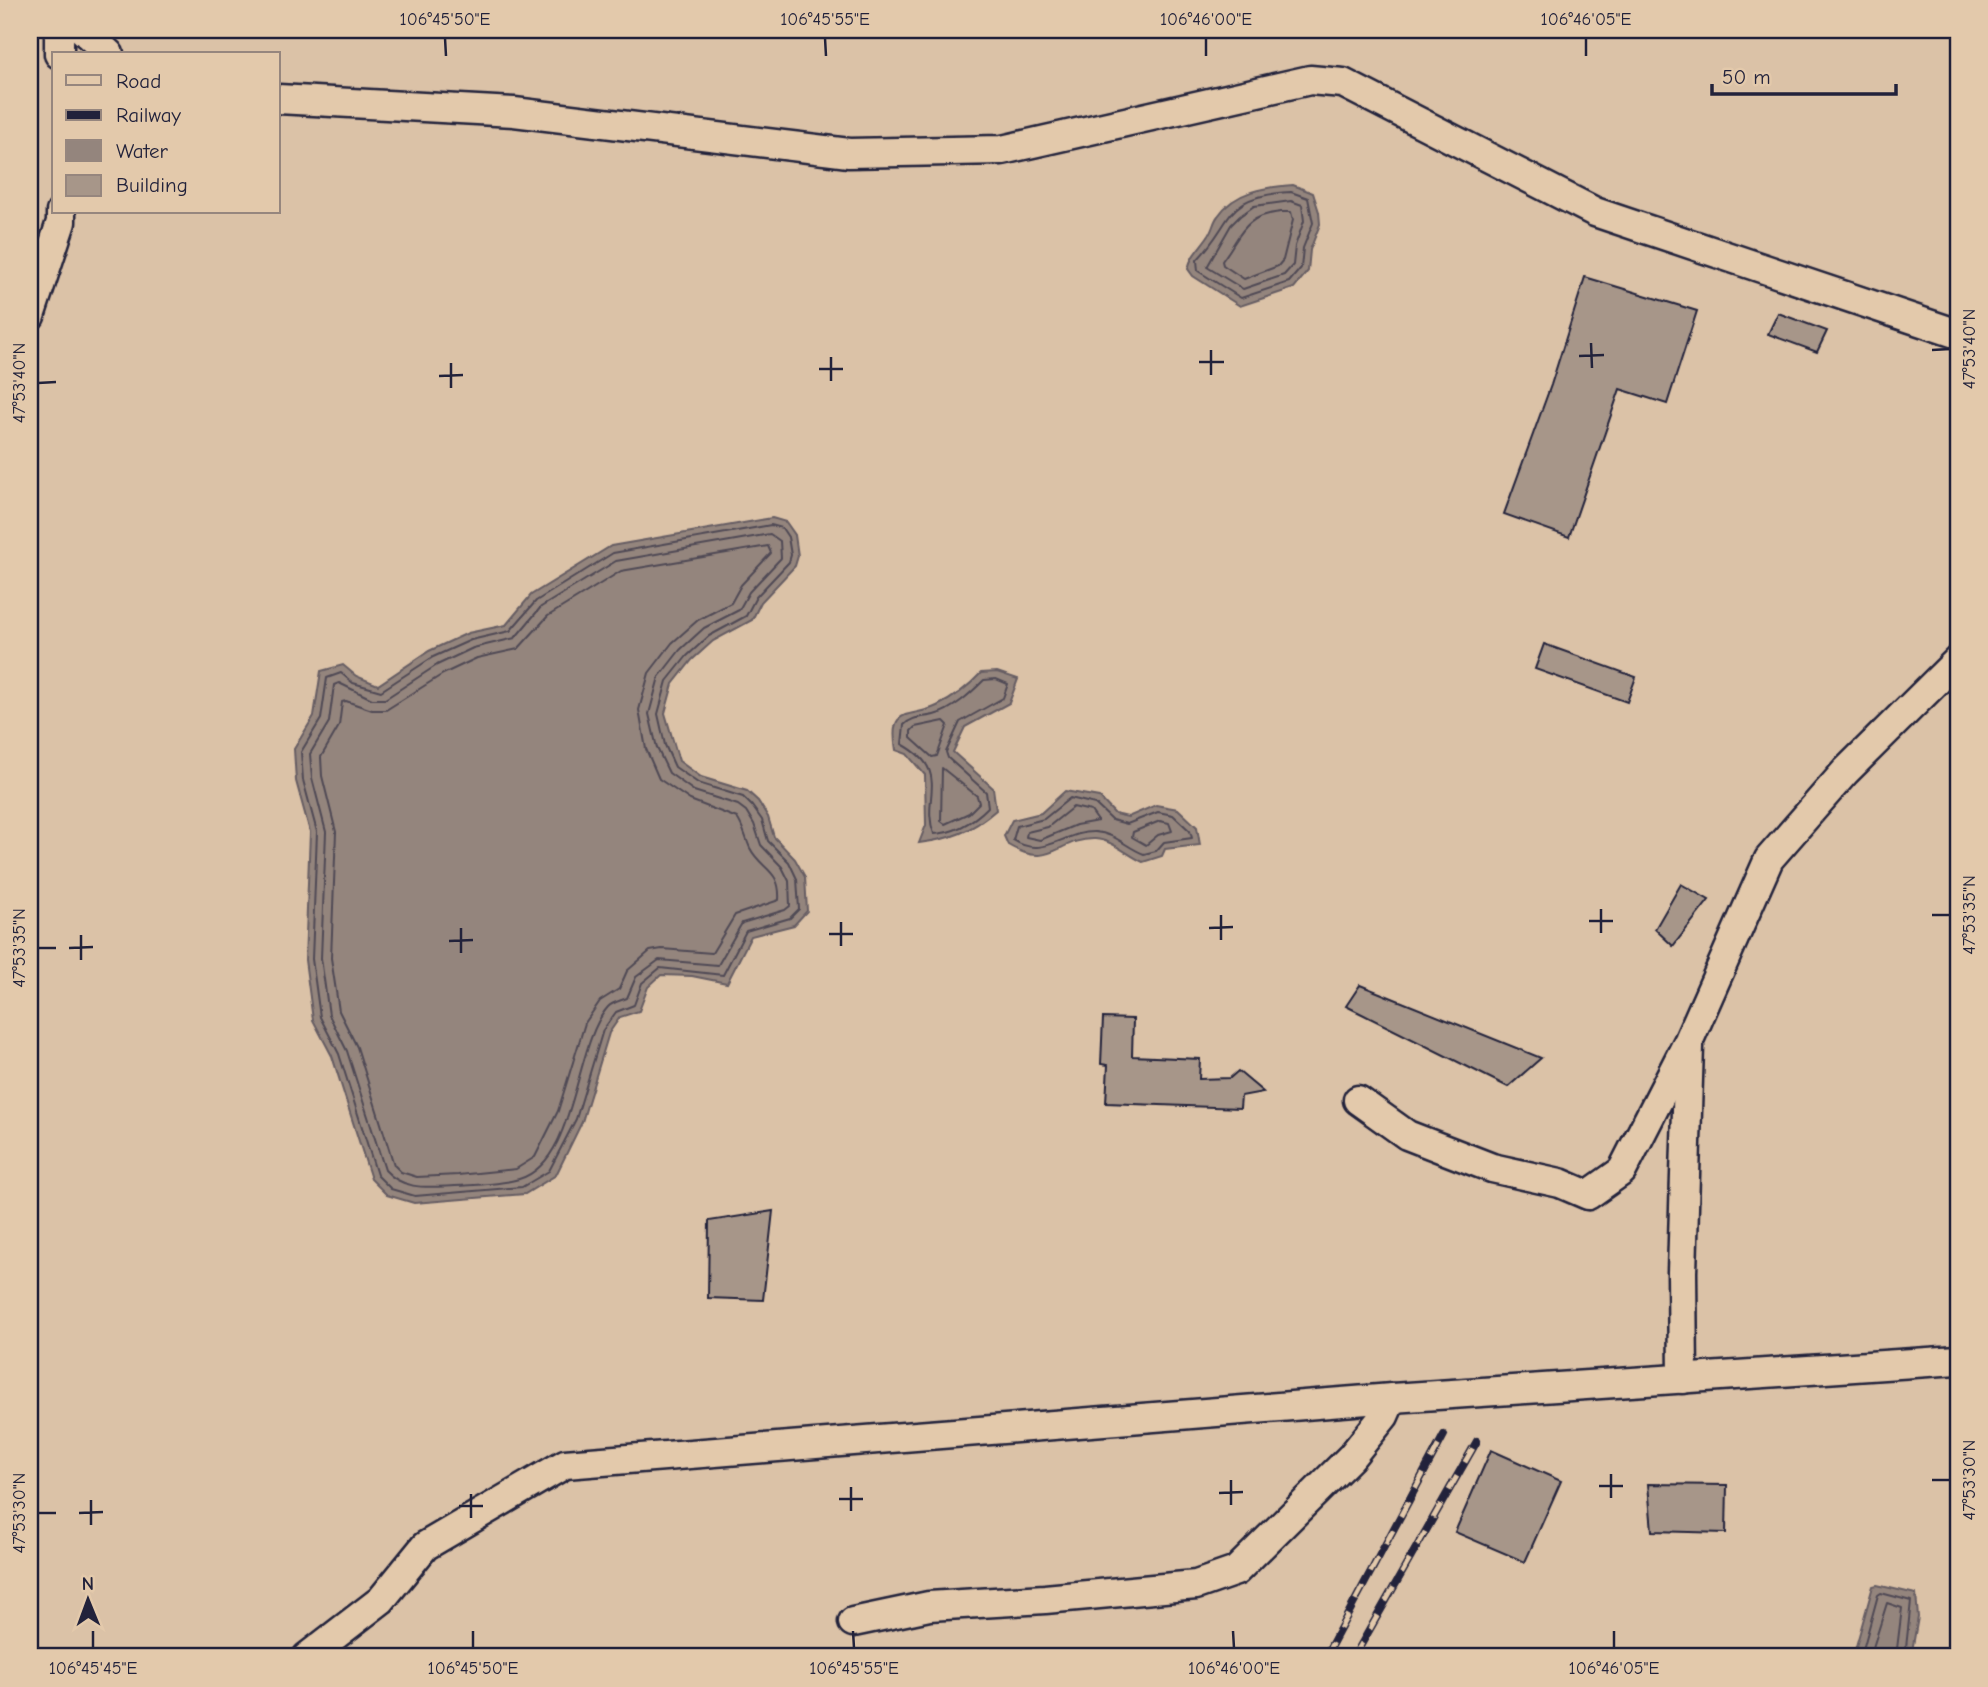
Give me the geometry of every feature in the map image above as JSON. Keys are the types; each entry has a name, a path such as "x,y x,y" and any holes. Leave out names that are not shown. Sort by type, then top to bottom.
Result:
{"street":[{"path":"59,30 59,52"},
{"path":"83,30 107,52"},
{"path":"280,99 514,112 849,153 1002,150 1310,80 1343,83 1595,212 1958,334"},
{"path":"30,316 61,222 61,214"},
{"path":"1357,1100 1407,1135 1492,1168 1560,1183 1588,1195 1622,1171 1689,1040 1769,859 1845,772 1958,660"},
{"path":"1683,1365 1682,1272 1689,1040"},
{"path":"307,1657 381,1600 425,1546 565,1464 1392,1398 1683,1365 1958,1360"},
{"path":"853,1622 929,1606 1045,1600 1196,1585 1236,1571 1351,1457 1384,1416 1392,1398"}],"water":[{"path":"1293,185 1313,193 1320,224 1310,250 1308,271 1294,288 1240,306 1193,276 1188,269 1191,260 1225,208 1251,192"},
{"path":"772,518 786,522 795,535 798,556 795,566 761,602 752,620 713,641 692,660 673,684 665,713 679,761 701,777 747,791 758,801 768,817 774,837 795,859 805,877 807,911 794,925 751,936 727,983 692,976 661,975 648,987 639,1011 620,1017 609,1033 582,1122 556,1175 525,1194 414,1203 387,1195 371,1179 332,1056 313,1020 305,960 310,832 296,781 294,749 314,716 321,671 343,665 356,676 378,685 429,651 468,633 506,625 531,595 611,546"},
{"path":"997,672 1018,679 1009,703 965,727 953,752 993,788 996,810 978,824 960,833 919,843 926,825 925,775 907,754 896,750 895,726 904,716 927,710 949,699 981,673"},
{"path":"1065,791 1099,797 1115,814 1128,817 1156,805 1178,809 1197,827 1200,845 1165,849 1162,856 1143,862 1114,845 1095,839 1082,840 1035,855 1008,845 1004,836 1012,820 1041,813"},
{"path":"1873,1586 1916,1594 1918,1617 1911,1657 1853,1657"}],"building":[{"path":"1585,277 1697,311 1667,404 1620,389 1569,537 1504,514 1551,385"},
{"path":"1778,313 1827,331 1817,352 1768,334"},
{"path":"1544,644 1636,677 1627,702 1535,669"},
{"path":"1681,884 1709,900 1673,946 1655,929"},
{"path":"1360,985 1541,1058 1508,1087 1346,1006"},
{"path":"1103,1018 1133,1019 1132,1056 1200,1059 1199,1079 1230,1078 1238,1071 1263,1092 1241,1096 1240,1108 1106,1103 1108,1065 1101,1064"},
{"path":"773,1211 763,1300 708,1298 709,1221"},
{"path":"1491,1450 1561,1481 1525,1562 1455,1532"},
{"path":"1648,1484 1727,1485 1726,1533 1652,1531"}],"railway":[{"path":"1325,1657 1444,1435"},
{"path":"1354,1657 1477,1441"}]}
